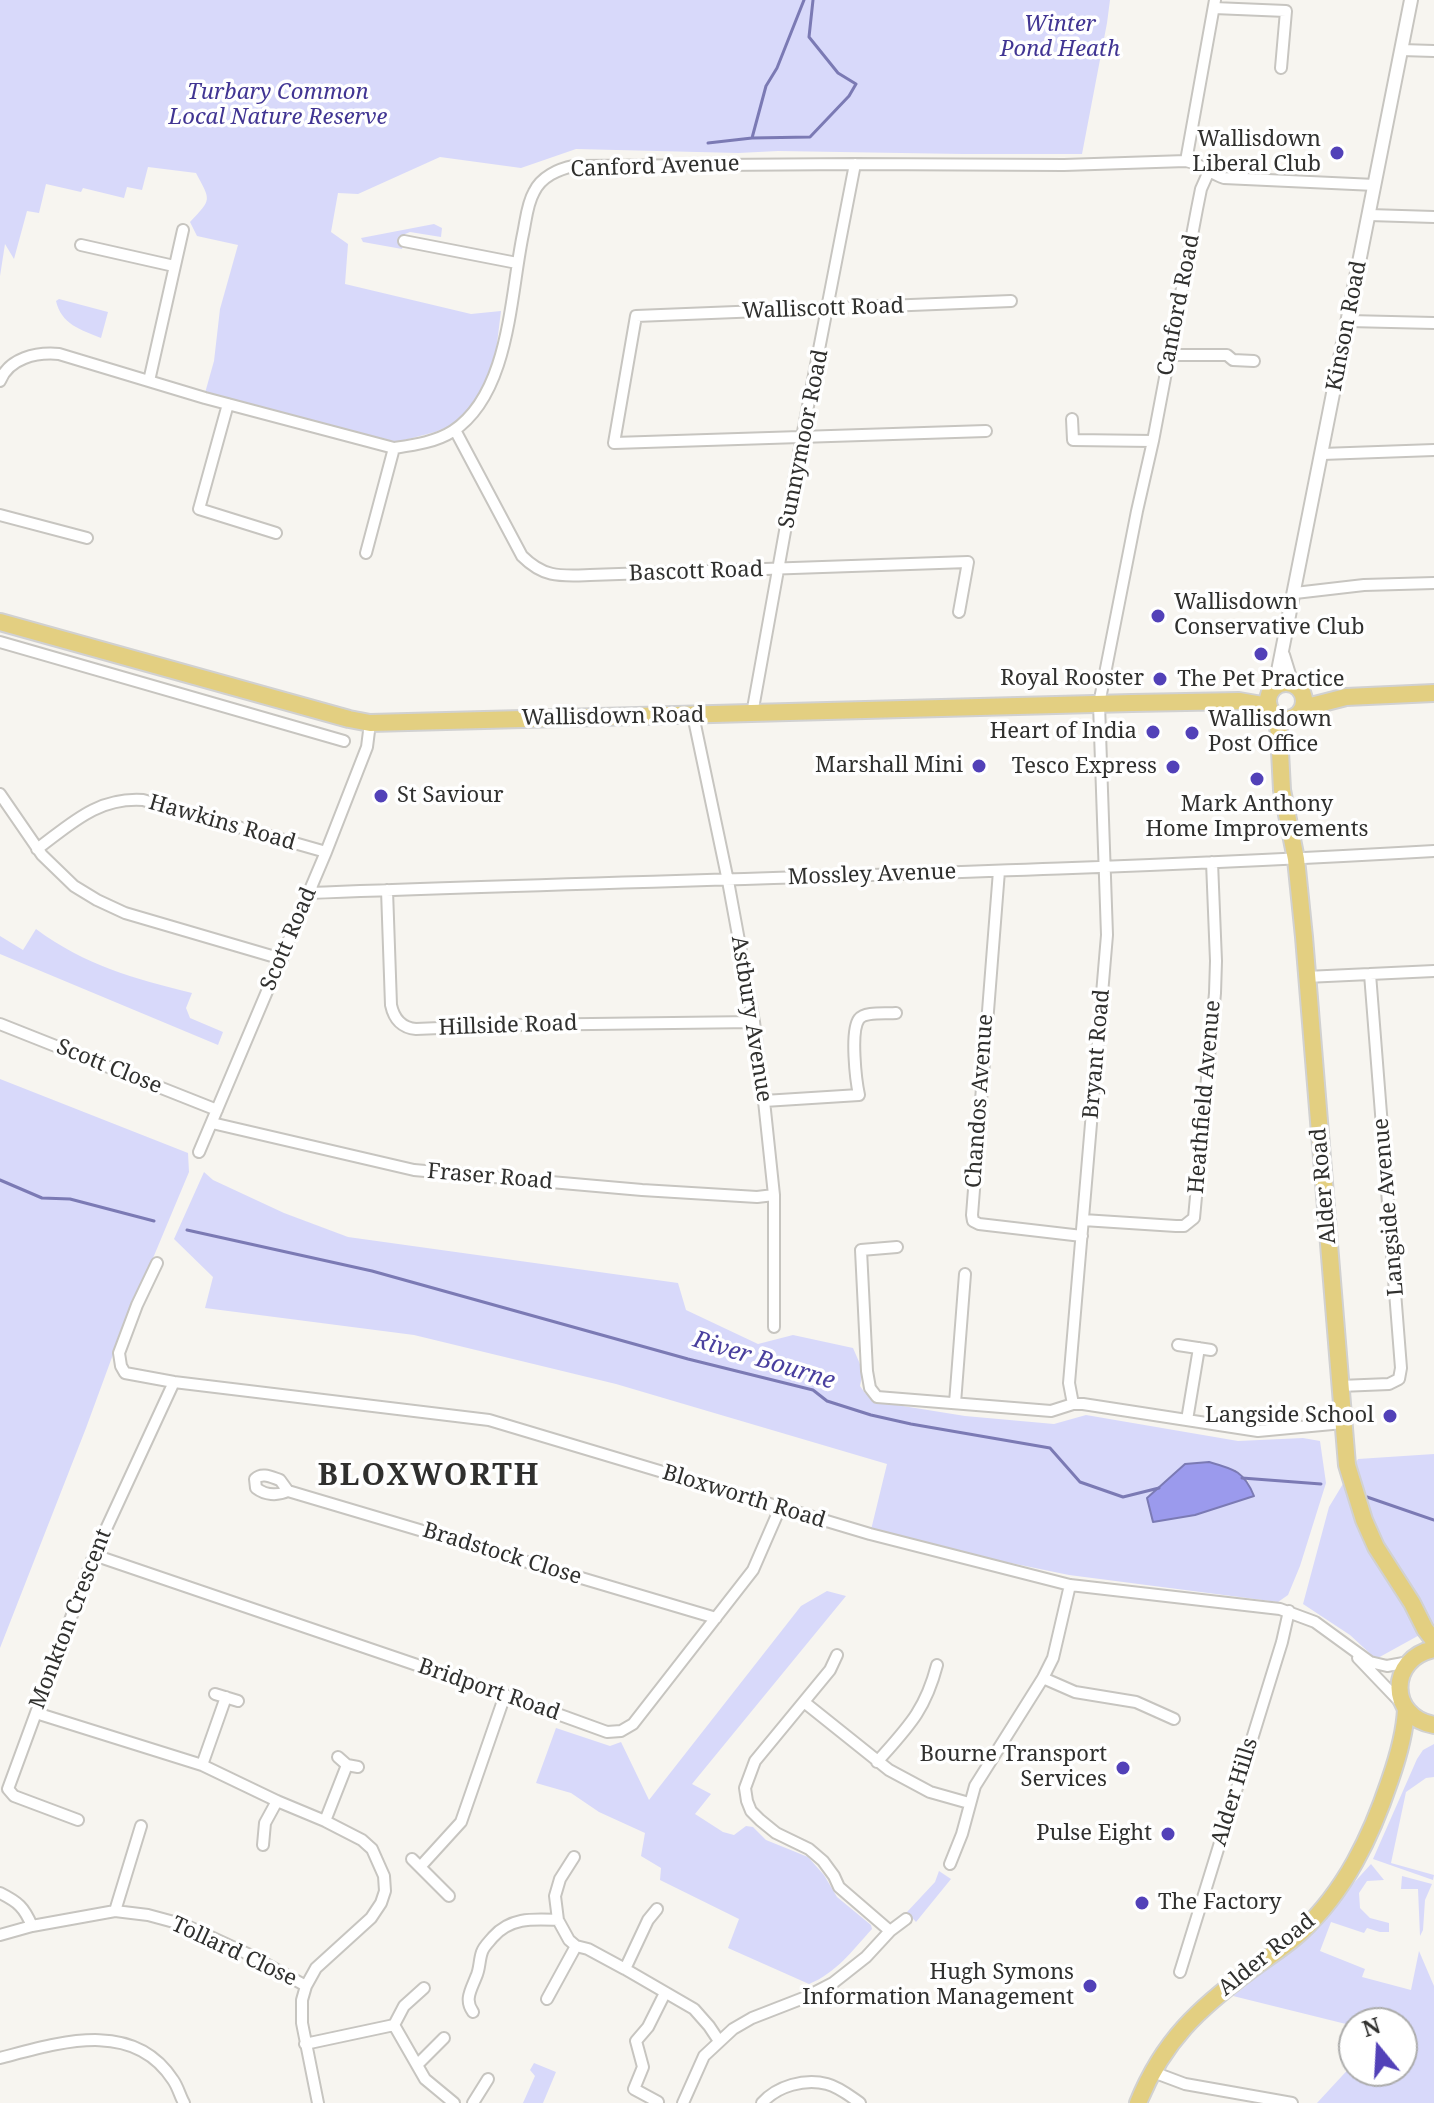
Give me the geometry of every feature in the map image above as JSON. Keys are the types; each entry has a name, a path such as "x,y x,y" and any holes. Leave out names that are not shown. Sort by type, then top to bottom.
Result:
{"main road":[{"name":"Wallisdown Road","path":"0,622 370,723 1270,699"},
{"path":"1346,697 1280,683 1270,699 1273,714 1282,719 1346,697 1434,693"},
{"path":"1296,686 1304,698 1302,710"},
{"name":"Alder Road","path":"1270,699 1277,724 1282,790 1296,859 1347,1465 1376,1547 1434,1641"},
{"name":"Alder Road","path":"1281,756 1302,710"},
{"name":"Alder Road","path":"1138,2103 1173,2040 1206,2006 1298,1935 1336,1892 1356,1861 1375,1820 1406,1728 1406,1708 1400,1683 1402,1673 1411,1660 1416,1634 1412,1603"},
{"path":"1411,1660 1434,1649"},
{"path":"1406,1708 1419,1720 1434,1726"},
{"path":"1399,1753 1434,1726"}],"street":[{"name":"Kinson Road","path":"1270,699 1295,593 1411,0"},
{"path":"1186,161 1215,4 1288,5 1281,68"},
{"path":"1401,50 1434,51"},
{"name":"Canford Avenue","path":"1,377 20,360 36,354 59,354 228,404 394,448 440,438 455,430 482,402 492,384 504,342 517,263 534,191 546,178 565,168 585,165 1051,165 1186,161 1200,164 1224,178 1375,185"},
{"name":"Sunnymoor Road","path":"752,714 855,164"},
{"name":"Canford Road","path":"1099,704 1201,189 1209,171"},
{"path":"1369,215 1434,217"},
{"path":"149,381 183,230"},
{"path":"404,241 517,263"},
{"path":"81,245 174,266"},
{"name":"Walliscott Road","path":"802,437 614,443 636,316 1011,301"},
{"path":"1348,321 1434,323"},
{"path":"1170,355 1227,355 1233,360 1254,361"},
{"path":"228,404 199,509 276,533"},
{"path":"1072,419 1073,440 1153,441"},
{"name":"Bascott Road","path":"455,430 522,556 544,573 558,576 968,562 959,612"},
{"path":"802,437 986,431"},
{"path":"366,553 394,448"},
{"path":"1322,454 1434,450"},
{"path":"0,515 87,538"},
{"path":"1295,593 1364,585 1434,583"},
{"path":"0,642 344,741"},
{"name":"Kinson Road","path":"1282,652 1296,686"},
{"name":"Bryant Road","path":"1073,1404 1069,1383 1106,954 1106,866 1099,704"},
{"name":"Astbury Avenue","path":"693,715 754,1022 774,1195 774,1327"},
{"name":"Scott Road","path":"199,1152 326,852 367,747 370,723"},
{"name":"Hawkins Road","path":"37,849 94,808 130,799 143,800 326,852"},
{"path":"2,803 37,849 74,886 97,900 125,913 282,959"},
{"name":"Mossley Avenue","path":"309,893 999,871 1434,851"},
{"name":"Heathfield Avenue","path":"1083,1220 1184,1226 1194,1218 1215,993 1212,862"},
{"name":"Chandos Avenue","path":"999,871 973,1221 1082,1236"},
{"name":"Hillside Road","path":"387,890 391,1005 396,1019 406,1027 754,1022"},
{"path":"1306,977 1434,971"},
{"name":"Langside Avenue","path":"1340,1386 1389,1384 1399,1379 1401,1368 1370,974"},
{"path":"764,1101 859,1095 854,1073 858,1020 861,1017 896,1013"},
{"name":"Scott Close","path":"0,1024 217,1110"},
{"name":"Fraser Road","path":"212,1123 414,1170 628,1189 757,1197 774,1195"},
{"path":"897,1247 861,1250 867,1371 870,1388 877,1397 1051,1411 1073,1404 1258,1431 1343,1423"},
{"name":"Bloxworth Road","path":"157,1263 119,1353 125,1373 174,1382 489,1420 870,1534 1070,1585 1289,1611 1315,1622 1379,1666 1399,1665 1411,1660"},
{"path":"955,1403 965,1274"},
{"path":"1178,1345 1205,1349 1187,1420"},
{"name":"Monkton Crescent","path":"78,1820 14,1796 8,1789 94,1555 174,1382"},
{"name":"Bradstock Close","path":"288,1491 716,1618"},
{"name":"Bridport Road","path":"94,1555 607,1732 621,1731 633,1724 716,1618 753,1570 780,1508"},
{"path":"950,1864 975,1786 1053,1658 1070,1585"},
{"name":"Alder Hills","path":"1180,1972 1289,1611"},
{"name":"Bloxworth Road","path":"1352,1650 1406,1708"},
{"path":"837,1655 830,1670 755,1761 745,1788 747,1801 751,1811 776,1833 809,1849 823,1861 839,1887 890,1931"},
{"path":"877,1762 916,1718 937,1665"},
{"path":"1043,1678 1075,1692 1136,1702 1174,1719"},
{"path":"449,1896 416,1863 461,1822 505,1695"},
{"path":"202,1765 220,1696 238,1701"},
{"path":"804,1702 877,1762 930,1792 969,1803"},
{"path":"36,1713 202,1765 325,1821 367,1844 384,1876 385,1891 381,1903 371,1918 316,1968 302,2000 305,2044 318,2103"},
{"path":"325,1821 348,1763"},
{"path":"263,1845 265,1823 277,1801"},
{"path":"115,1911 141,1826"},
{"path":"574,1857 559,1881 555,1896 558,1920 569,1940 694,2009 719,2041"},
{"path":"0,1893 18,1903 27,1913 32,1926"},
{"path":"625,1969 648,1920 657,1909"},
{"name":"Tollard Close","path":"0,1935 115,1911 148,1915 185,1925 250,1955 306,1986"},
{"path":"683,2103 704,2056 733,2029 833,1983 906,1919"},
{"path":"473,2012 468,2002 469,1993 479,1972 483,1949 497,1933 518,1921 558,1920"},
{"path":"547,1999 576,1946"},
{"path":"394,2025 404,2006 424,1988"},
{"path":"658,2102 634,2089 643,2067 636,2041 648,2027 665,1993"},
{"path":"305,2044 394,2025"},
{"path":"394,2025 425,2079 454,2103"},
{"path":"417,2065 444,2038"},
{"path":"0,2058 55,2044 94,2039 121,2042 155,2059 174,2081 184,2103"},
{"path":"1153,2072 1185,2084 1292,2103"},
{"path":"473,2103 488,2079"},
{"path":"762,2103 788,2086 809,2083 826,2084 860,2103"}],"green space":[{"name":"Turbary Common Local Nature Reserve","path":"0,0 1110,0 1082,154 576,149 521,168 440,157 358,194 338,193 331,232 348,244 345,284 471,314 501,311 494,368 478,401 452,425 397,442 205,393 214,361 220,309 238,245 197,236 190,222 207,199 196,173 148,167 142,190 127,187 124,198 83,188 81,192 46,184 39,213 27,211 14,259 5,244 0,276"},
{"path":"434,224 442,228 441,237 410,232 405,234 402,249 363,242 361,238"},
{"path":"59,299 108,312 101,338 67,321 56,301"},
{"path":"36,929 92,962 192,993 186,1008 190,1018 223,1032 218,1045 0,954 0,936 23,950"},
{"path":"0,1079 188,1153 189,1172 115,1349 0,1648"},
{"path":"204,1172 213,1180 284,1213 348,1237 678,1283 686,1310 758,1344 793,1335 853,1348 863,1371 860,1386 878,1402 965,1416 1054,1424 1086,1415 1238,1441 1303,1438 1320,1441 1326,1483 1300,1566 1288,1595 1278,1602 1069,1575 870,1534 887,1464 616,1384 414,1335 205,1308 213,1277 174,1239","holes":["1234,1469 1247,1479 1254,1496 1195,1515 1153,1522"]},
{"path":"1434,1454 1434,1627 1376,1659 1350,1635 1303,1604 1329,1507 1358,1459"},
{"path":"827,1591 846,1596 692,1784 711,1794 695,1814 723,1832 734,1835 746,1826 753,1827 766,1840 808,1857 837,1897 871,1925 872,1929 843,1961 809,1984 728,1948 739,1919 660,1880 661,1868 641,1856 645,1833 599,1812 571,1793 536,1783 556,1728 610,1746 621,1742 649,1800 801,1606"},
{"path":"1434,1744 1434,1777 1426,1778 1406,1792 1391,1863 1434,1875 1433,1880 1373,1859 1417,1759 1423,1750"},
{"path":"1371,1864 1384,1880 1367,1881 1359,1893 1360,1908 1370,1918 1389,1923 1389,1932 1367,1928 1364,1933 1331,1922 1320,1951 1365,1969 1362,1977 1411,1990 1419,1951 1434,1986 1434,2103 1317,2103 1338,2080 1338,2087 1418,2087 1418,2007 1338,2007 1338,2022 1233,1996 1299,1943"},
{"path":"939,1871 951,1879 916,1922 907,1912 935,1882"},
{"path":"1402,1876 1432,1884 1425,1900 1420,1936 1418,1889 1401,1889"},
{"path":"534,2063 556,2072 543,2103 523,2103 535,2076 530,2070"}],"shaded area":[{"path":"1209,1462 1237,1472 1254,1496 1195,1515 1153,1522 1147,1498 1185,1464"}],"waterway":[{"path":"752,138 766,86 777,68 804,0"},
{"path":"708,143 752,138 810,137 849,96 856,84 838,73 809,37 813,0"},
{"name":"River Bourne","path":"0,1180 42,1198 70,1199 154,1221"},
{"name":"River Bourne","path":"187,1230 372,1271 688,1359 813,1390 827,1401 871,1415 1050,1448 1080,1482 1123,1497 1159,1488"},
{"name":"River Bourne","path":"1242,1478 1321,1484"},
{"name":"River Bourne","path":"1367,1497 1434,1520"}],"place":[{"name":"Wallisdown Liberal Club","path":"1337,153"},
{"name":"Wallisdown Conservative Club","path":"1158,616"},
{"name":"The Pet Practice","path":"1261,654"},
{"name":"Royal Rooster","path":"1160,679"},
{"name":"Heart of India","path":"1153,732"},
{"name":"Wallisdown Post Office","path":"1192,733"},
{"name":"Marshall Mini","path":"979,766"},
{"name":"Tesco Express","path":"1173,767"},
{"name":"Mark Anthony Home Improvements","path":"1257,779"},
{"name":"St Saviour","path":"381,796"},
{"name":"Langside School","path":"1390,1416"},
{"name":"Bourne Transport Services","path":"1123,1768"},
{"name":"Pulse Eight","path":"1168,1834"},
{"name":"The Factory","path":"1142,1903"},
{"name":"Hugh Symons Information Management","path":"1090,1986"}],"district":[{"name":"BLOXWORTH","path":"429,1476"}],"park label":[{"name":"Winter Pond Heath","path":"1060,38"}]}
